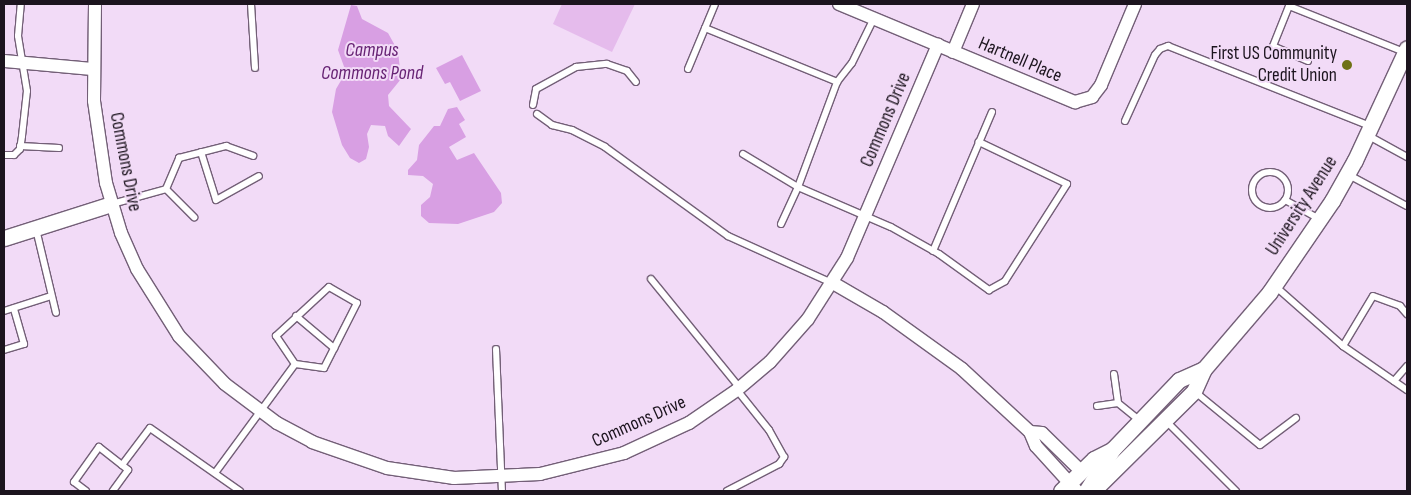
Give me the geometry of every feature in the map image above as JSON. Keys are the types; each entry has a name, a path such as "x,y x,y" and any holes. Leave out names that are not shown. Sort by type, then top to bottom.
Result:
{"street":[{"name":"Commons Drive","path":"94,4 92,69 99,145 112,204 136,269 179,336 225,384 260,411 312,442 362,461 426,475 502,478 569,469 624,453 689,423 738,389 790,341 833,283 866,216 938,46"},
{"name":"Hartnell Place","path":"839,4 1067,100 1083,101 1092,97 1101,85 1135,4"},
{"path":"953,52 973,4"},
{"name":"University Avenue","path":"1092,491 1166,421 1194,391 1204,369 1274,285 1319,220 1347,174 1406,50"},
{"path":"4,61 92,69"},
{"path":"4,238 112,204"},
{"path":"833,283 929,344 1004,405 1030,432 1036,446 1069,488"},
{"name":"University Avenue","path":"1069,488 1081,471 1094,459 1113,449 1141,422 1179,380 1204,369"},
{"path":"1030,432 1042,433 1081,471 1092,491"},
{"name":"University Avenue","path":"1092,491 1113,449"}],"lane":[{"path":"4,155 14,155 20,146 27,91 18,36 21,4"},
{"path":"251,4 255,68"},
{"path":"688,69 715,4"},
{"path":"1308,61 1273,46 1289,5 1406,50"},
{"path":"781,224 798,187 837,82 852,63 874,18"},
{"path":"705,28 837,82"},
{"path":"1125,121 1155,56 1160,49 1168,46 1369,131 1407,157"},
{"path":"533,105 536,90 576,66 607,64 627,71 636,82"},
{"path":"933,251 992,112"},
{"path":"536,114 552,125 572,130 605,147 728,236 833,283"},
{"path":"743,154 798,187 866,216 933,251 989,290 1004,281 1067,184 979,142"},
{"path":"20,146 59,148"},
{"path":"166,189 179,158 226,146 253,156"},
{"path":"201,152 216,200 259,176"},
{"path":"1266,172 1280,175 1287,186 1285,200 1273,208 1260,205 1252,194 1254,180 1266,172"},
{"path":"1347,174 1407,206"},
{"path":"112,204 166,189"},
{"path":"166,189 194,217"},
{"path":"1285,200 1319,220"},
{"path":"36,228 56,313"},
{"path":"651,279 769,430 784,457 779,464 727,491"},
{"path":"1274,285 1343,346 1407,390"},
{"path":"329,287 357,303 324,368 295,364 276,336 296,316 329,287"},
{"path":"4,311 51,296"},
{"path":"1343,346 1373,296 1400,306 1407,314"},
{"path":"4,350 24,344 14,308"},
{"path":"296,316 334,348"},
{"path":"496,349 502,491"},
{"path":"215,473 295,364"},
{"path":"1394,381 1407,366"},
{"path":"1114,374 1118,403 1141,422"},
{"path":"1194,391 1260,446 1296,418"},
{"path":"1097,406 1118,403"},
{"path":"1166,421 1236,491"},
{"path":"122,465 150,428 240,491"},
{"path":"86,491 74,482 99,447 128,470 112,491"}],"shaded area":[{"path":"562,4 635,4 612,52 553,24"}],"water":[{"name":"Campus Commons Pond","path":"351,5 357,6 362,19 388,33 398,51 401,79 388,95 389,106 411,129 399,146 388,136 385,126 371,125 367,134 369,147 366,159 359,163 350,158 342,145 332,112 336,89 346,72 338,50"},
{"path":"462,55 481,91 460,101 450,82 445,84 436,68"},
{"name":"Campus Commons Pond","path":"457,107 465,120 459,124 466,137 449,147 457,160 474,153 501,193 502,203 494,212 458,224 429,223 421,216 421,205 430,197 433,184 423,176 408,175 408,170 417,160 419,145 434,126 440,126 448,109"}],"place":[{"name":"First US Community Credit Union","path":"1347,65"}]}
